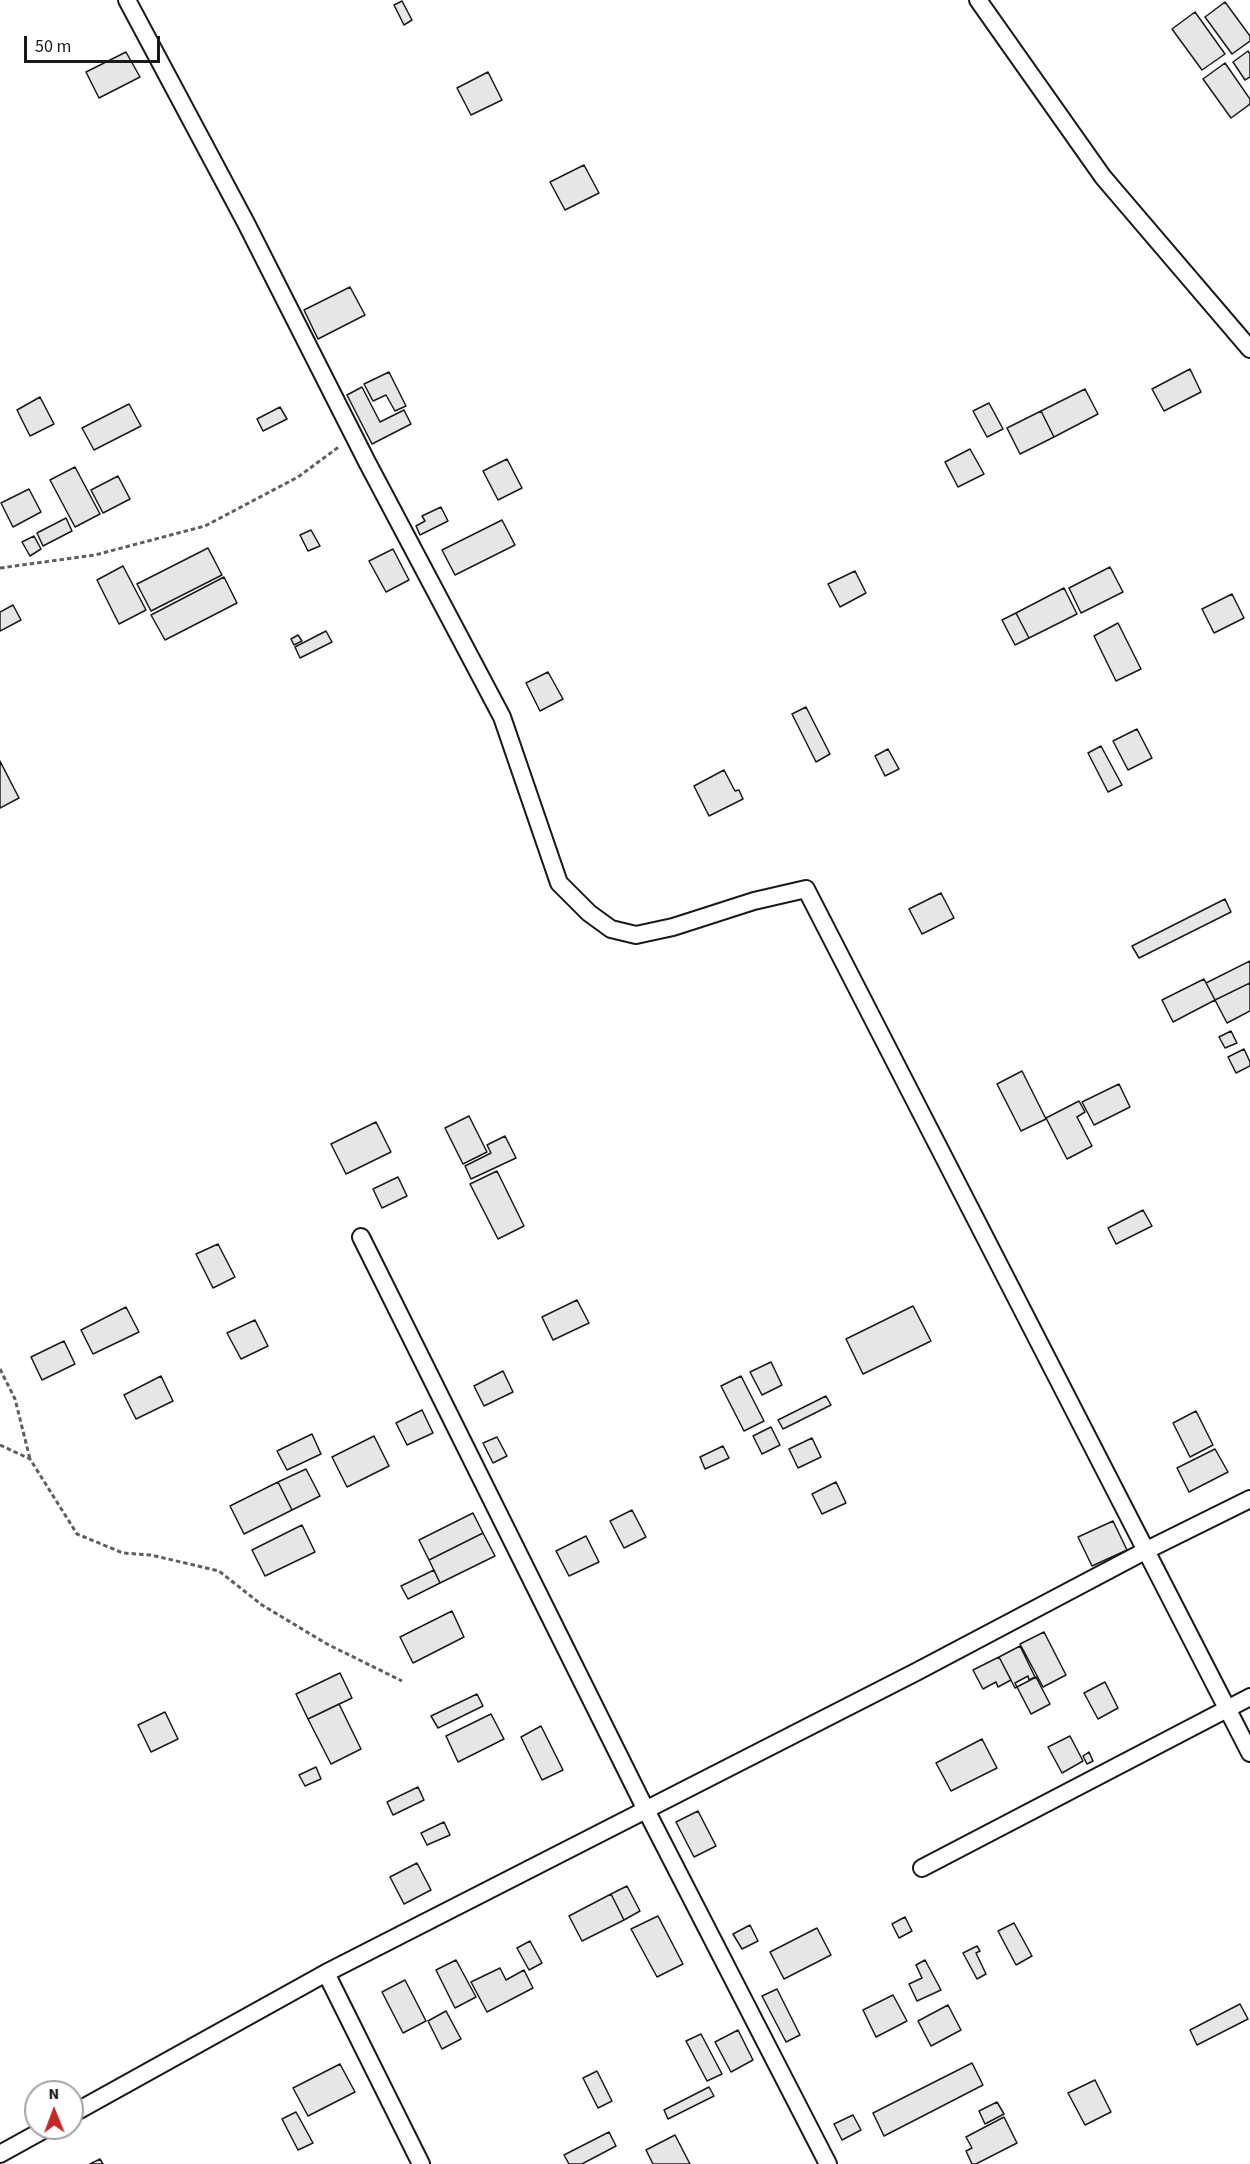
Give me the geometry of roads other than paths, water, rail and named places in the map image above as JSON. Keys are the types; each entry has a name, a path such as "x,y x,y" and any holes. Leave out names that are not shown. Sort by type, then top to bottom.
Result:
{"street":[{"path":"127,0 246,223 354,436 502,717 559,883 589,913 611,929 636,935 673,927 754,901 806,889 1250,1753"},
{"path":"978,0 1103,177 1250,349"},
{"path":"360,1237 646,1810 828,2164"},
{"path":"84,2107 326,1973 1250,1499"},
{"path":"922,1868 1250,1697"},
{"path":"326,1973 421,2164"},
{"path":"0,2154 25,2140"}]}
